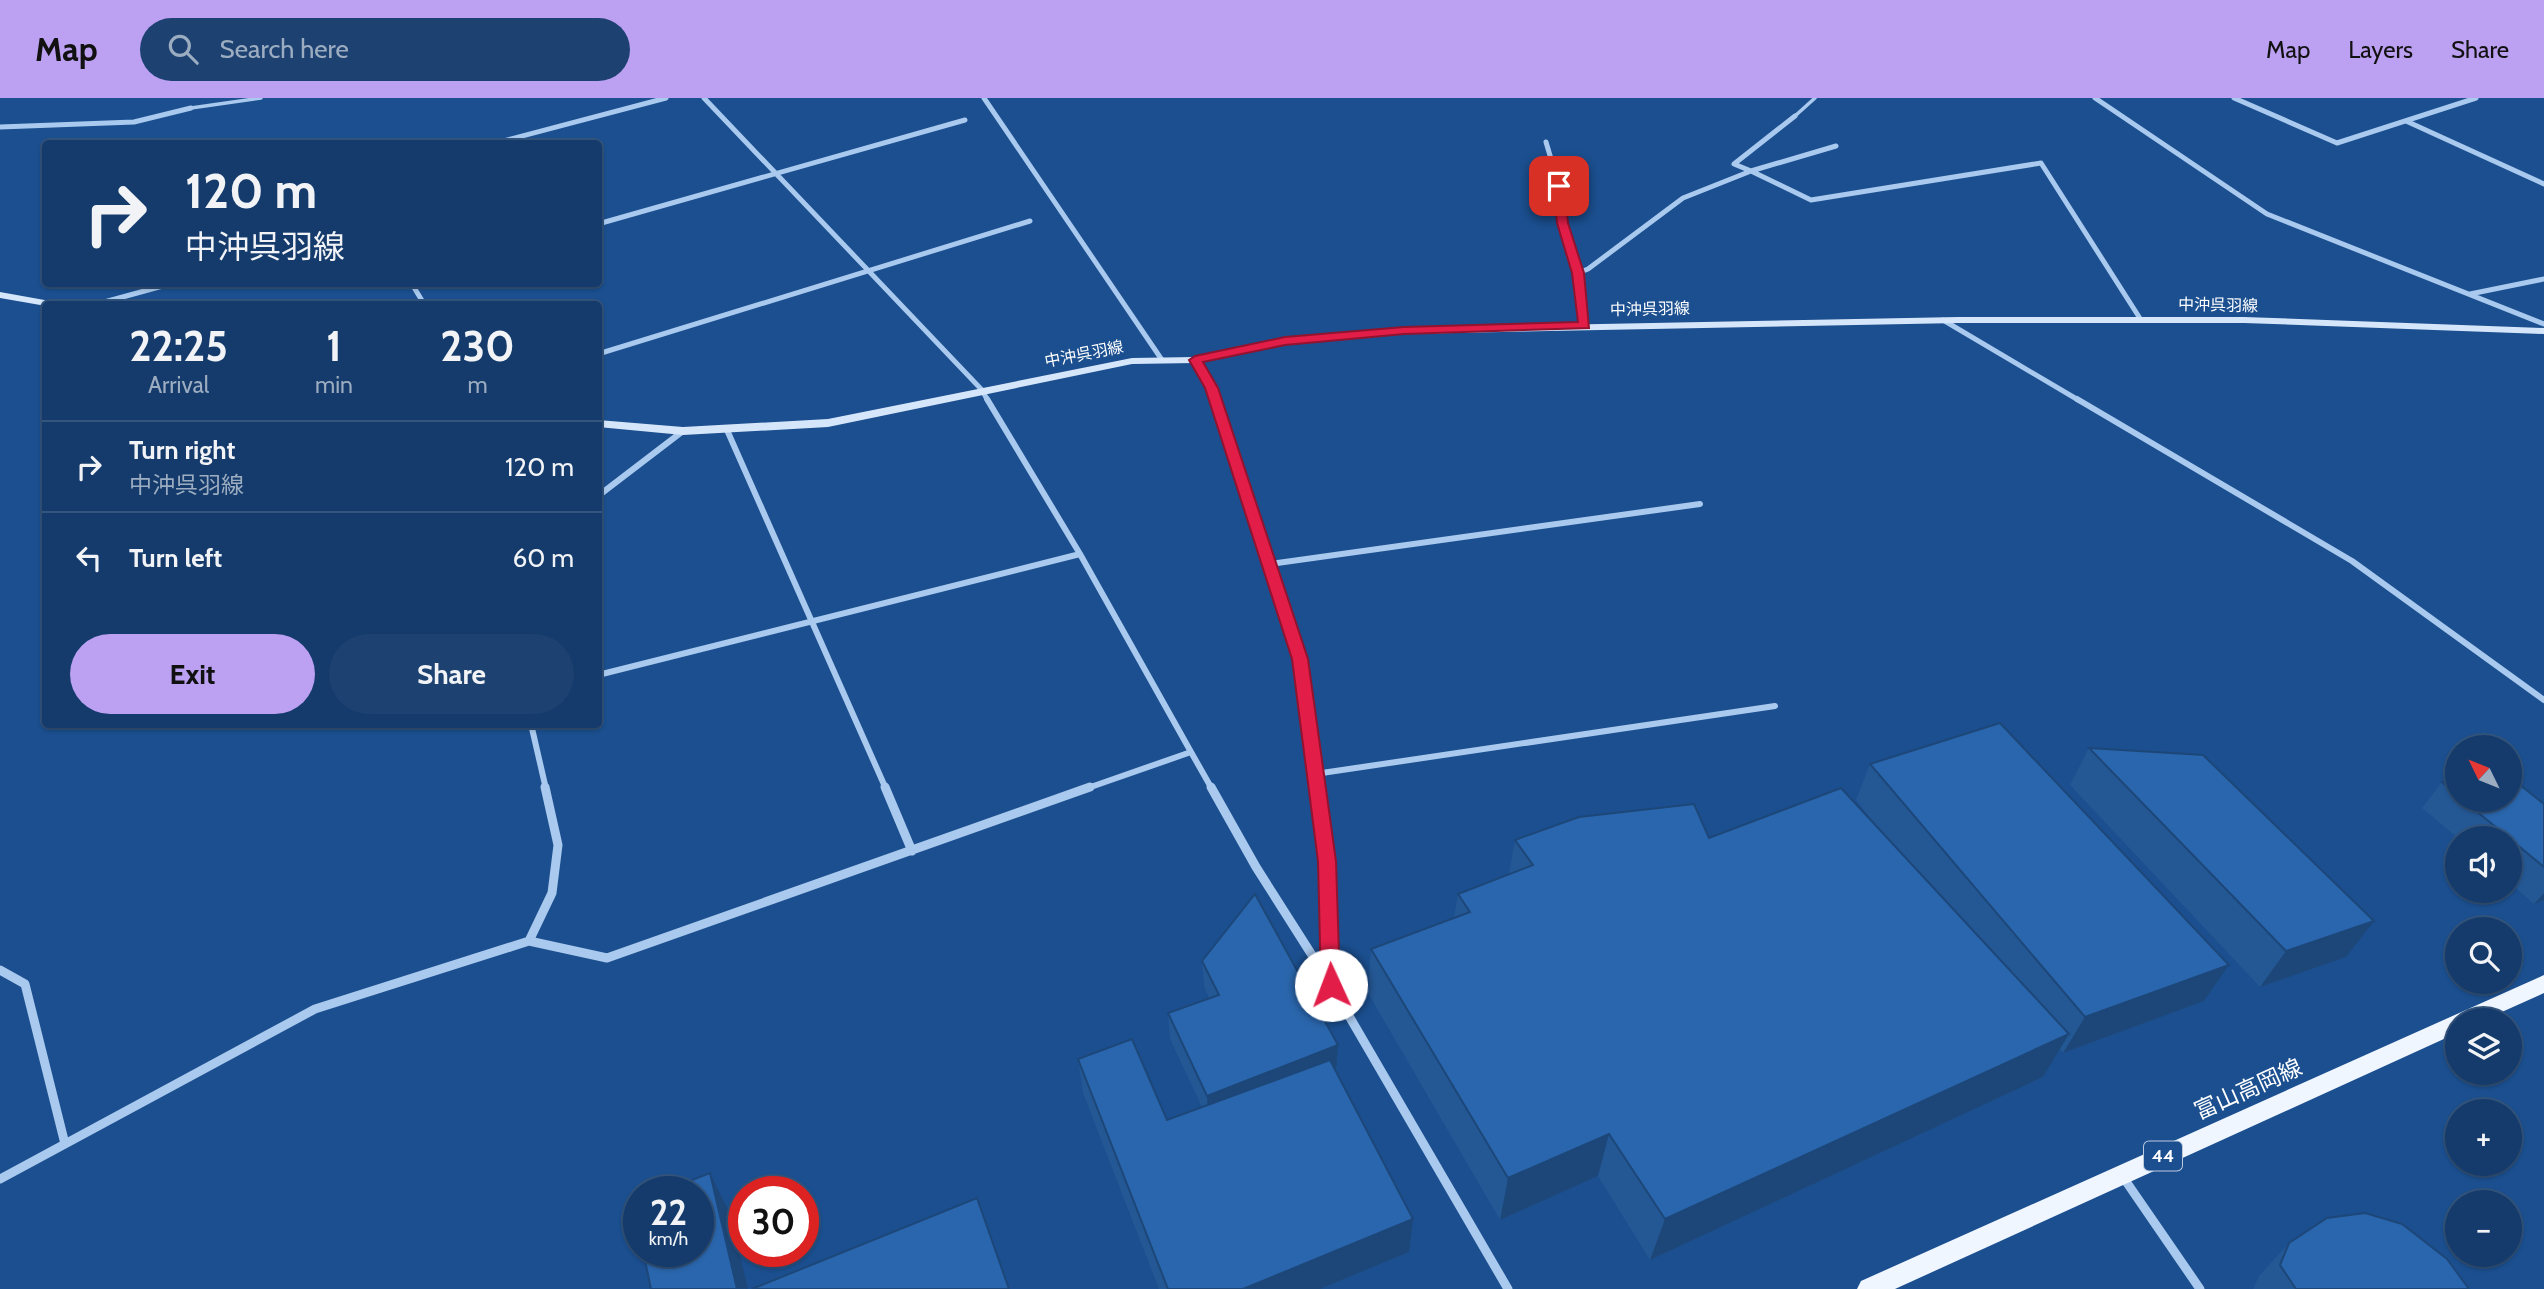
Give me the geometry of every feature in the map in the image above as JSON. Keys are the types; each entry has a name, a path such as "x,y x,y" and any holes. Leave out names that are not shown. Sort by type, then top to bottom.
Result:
{"main road":[{"path":"0,295 42,303"},
{"name":"中沖呉羽線","path":"602,423 684,431 828,423 1132,361 1195,360 1285,341 1391,332 1944,320 2244,320 2544,331"},
{"path":"2490,1008 2544,984"},
{"name":"富山高岡線","path":"1869,1289 2445,1028"}],"street":[{"path":"507,140 666,98"},
{"path":"704,98 982,390 1080,554 1256,867 1331,985 1508,1289"},
{"path":"984,98 1162,360"},
{"path":"2095,98 2267,214 2544,324"},
{"path":"2234,98 2337,144 2476,98"},
{"path":"0,127 134,122 191,108"},
{"path":"1795,116 1734,164 1811,200 2041,163 2141,320"},
{"path":"602,222 965,120"},
{"path":"2406,121 2544,184"},
{"path":"1546,142 1559,186 1563,223 1578,273 1584,326"},
{"path":"1578,273 1588,269 1683,198 1751,171 1836,146"},
{"path":"602,353 1030,221"},
{"path":"2470,294 2544,279"},
{"path":"108,301 159,287"},
{"path":"1944,320 2351,561 2544,700"},
{"path":"1195,360 1212,388 1300,659 1327,861 1331,985"},
{"path":"727,430 912,851"},
{"path":"602,493 684,431"},
{"path":"1270,564 1700,504"},
{"path":"602,674 1080,554"},
{"path":"1315,774 1774,706"},
{"path":"529,941 552,893 558,845 532,728"},
{"path":"0,1179 315,1009 529,941 607,958 1191,752"},
{"path":"0,970 24,984 65,1144"},
{"path":"2122,1175 2200,1289"}],"lane":[{"path":"191,108 261,98"},
{"path":"1795,116 1815,98"}],"building":[{"path":"2000,723 2229,965 2085,1017 1870,764"},
{"path":"2089,748 2203,755 2374,921 2286,951"},
{"path":"2522,787 2544,804 2544,867 2522,849 2522,826 2494,826 2478,812 2522,812"},
{"path":"1841,788 2069,1034 1665,1219 1609,1134 1508,1178 1371,949 1470,912 1458,894 1533,865 1515,840 1579,817 1694,804 1709,838"},
{"path":"1255,894 1338,1045 1207,1096 1168,1013 1219,995 1202,961"},
{"path":"1132,1039 1167,1120 1330,1060 1413,1219 1243,1289 1168,1289 1078,1059"},
{"path":"714,1190 728,1250 728,1267 732,1267 737,1289 651,1289 646,1267 714,1267"},
{"path":"977,1198 1009,1289 752,1289 806,1267 819,1267 819,1262"},
{"path":"2365,1213 2402,1224 2445,1257 2445,1267 2453,1267 2469,1289 2296,1289 2280,1265 2289,1243 2327,1218"}],"route":[{"path":"1331,985 1327,861 1300,659 1212,388 1195,360 1285,341 1404,331 1584,326 1578,273 1563,223 1559,186"}]}
